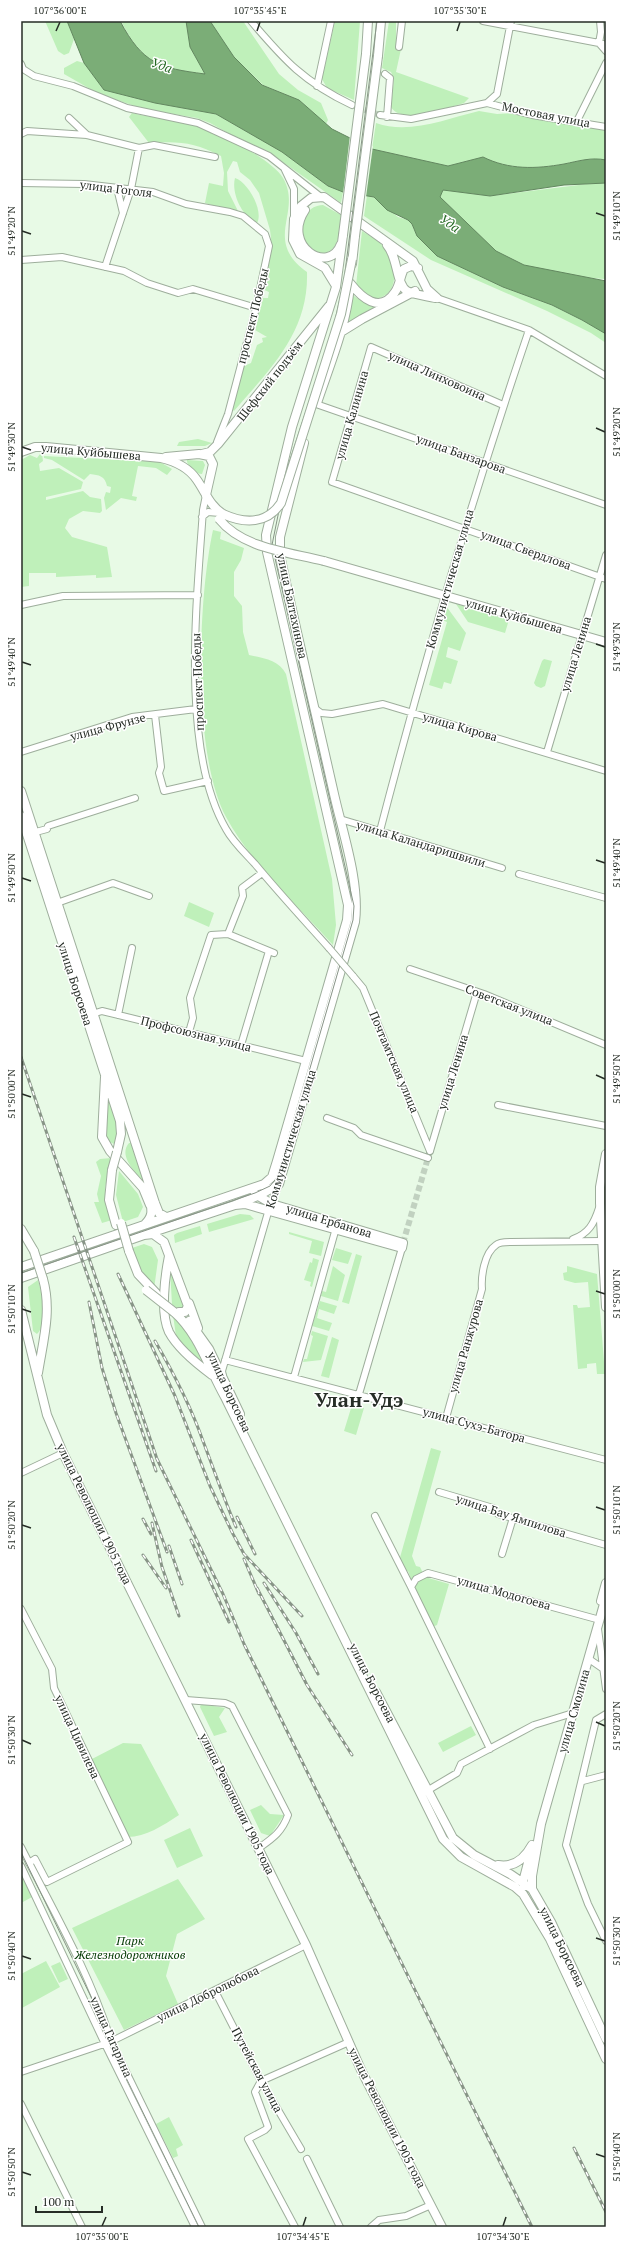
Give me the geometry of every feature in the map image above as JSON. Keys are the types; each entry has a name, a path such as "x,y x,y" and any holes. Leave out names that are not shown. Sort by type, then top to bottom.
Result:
{"main road":[{"name":"улица Балтахинова","path":"348,905 296,684 267,552 266,535 292,427 336,287 366,54 368,21"},
{"name":"улица Балтахинова","path":"357,907 355,890 340,819 280,555 280,546 295,472 346,314 381,21"},
{"path":"336,287 325,268 304,257 297,250 293,240 294,219 304,203 311,198 324,199 413,260 428,291 437,298"},
{"path":"324,199 304,211 299,223 298,236 300,243 304,250 312,255 326,256 338,249 343,235"},
{"path":"324,199 388,246 395,258 399,278 404,288 413,292 437,298"},
{"path":"216,513 240,520 258,520 275,511 281,503 341,314 352,259"},
{"path":"350,283 361,297 377,302 393,295 397,289 399,278 404,269 408,266 418,268"},
{"path":"341,332 413,292 420,286 422,277"},
{"name":"Шефский подъём","path":"202,454 215,448 332,302"},
{"name":"улица Куйбышева","path":"21,452 35,447 46,447 161,458 202,454"},
{"path":"202,454 209,456 212,460 206,495"},
{"path":"186,469 184,462 188,456"},
{"name":"улица Куйбышева","path":"161,458 175,462 196,478 216,513 226,527 244,539 606,642"},
{"path":"196,478 204,477 210,471"},
{"path":"296,684 308,682"},
{"name":"улица Борсоева","path":"21,791 30,834 90,1015 128,1117 155,1203 159,1213 166,1217"},
{"name":"улица Борсоева","path":"21,816 30,834 57,903 90,1015 121,1127 119,1153"},
{"name":"Коммунистическая улица","path":"243,1191 264,1184 272,1177 347,920 348,905"},
{"name":"Коммунистическая улица","path":"279,1184 355,922 357,907"},
{"path":"105,1072 102,1136 110,1151 143,1188 150,1205"},
{"name":"улица Борсоева","path":"119,1153 125,1140 128,1117"},
{"path":"125,1140 130,1138 133,1140 152,1212 150,1218 144,1225"},
{"path":"21,1278 144,1235 158,1236 164,1242 188,1306 185,1312 177,1311 146,1290 133,1273 127,1252 118,1224 109,1200 114,1170 119,1153"},
{"path":"606,1154 600,1188 606,1307"},
{"path":"606,1180 606,1221"},
{"path":"235,1205 267,1202 268,1191 279,1184"},
{"path":"21,1267 243,1191"},
{"name":"улица Ербанова","path":"243,1191 267,1202 337,1226 403,1246"},
{"name":"улица Ербанова","path":"144,1235 235,1205 267,1202"},
{"path":"170,1226 166,1234 176,1268 202,1338"},
{"name":"улица Революции 1905 года","path":"21,1229 34,1251 49,1303 37,1379"},
{"name":"улица Борсоева","path":"127,1252 138,1274 156,1293 177,1311 202,1338 424,1793 443,1839 452,1849 468,1861 515,1887 530,1904 553,1937 606,2059"},
{"name":"улица Борсоева","path":"170,1257 165,1280 167,1327 178,1344 213,1376"},
{"name":"улица Революции 1905 года","path":"21,1310 28,1333 37,1379 47,1415 63,1453 306,1945 362,2072 442,2227"},
{"name":"улица Борсоева","path":"177,1311 191,1332 269,1483 424,1793 452,1838 474,1855 492,1864 526,1886 606,2039"},
{"path":"28,1333 35,1339 42,1337 44,1333"},
{"path":"492,1864 508,1866 522,1860 533,1841 598,1619 606,1583"},
{"name":"улица Смолина","path":"526,1886 532,1876 541,1824 571,1714 598,1629 598,1619 606,1597"},
{"name":"улица Смолина","path":"530,1904 526,1886 533,1841 541,1824"},
{"path":"515,1887 526,1886"}],"street":[{"path":"250,21 297,72 317,86 352,106"},
{"path":"317,86 331,21"},
{"path":"399,46 402,21"},
{"path":"483,21 511,23 606,45"},
{"path":"599,43 601,32 600,21"},
{"path":"380,115 411,119 487,103 497,94 511,23"},
{"path":"599,43 606,51"},
{"path":"577,121 606,63"},
{"path":"23,70 73,86 127,108 198,123 269,156 324,199"},
{"path":"385,74 390,78 387,117"},
{"name":"Мостовая улица","path":"487,103 532,115 605,125"},
{"path":"69,118 87,135"},
{"path":"21,134 27,131 87,135 139,148 154,145 215,157"},
{"path":"105,267 131,189 139,148"},
{"path":"284,168 295,197 294,219"},
{"name":"улица Гоголя","path":"21,183 84,184 153,192 186,204 230,212 243,216 253,225"},
{"path":"117,188 123,213"},
{"name":"проспект Победы","path":"215,448 228,414 256,308 269,240 266,234 253,225"},
{"path":"21,260 62,257 124,271 147,283 178,293 193,289 256,308"},
{"path":"437,298 528,330 606,376"},
{"name":"Коммунистическая улица","path":"380,831 465,528 528,330"},
{"name":"улица Линховоина","path":"370,347 503,405"},
{"name":"улица Калинина","path":"332,482 370,347"},
{"name":"улица Банзарова","path":"316,404 352,415 606,505"},
{"path":"228,414 234,418 240,418"},
{"name":"улица Свердлова","path":"332,482 603,578"},
{"name":"проспект Победы","path":"206,495 202,517 196,624 196,709 208,781 226,830 329,948"},
{"path":"202,517 216,513"},
{"name":"улица Ленина","path":"547,752 581,635 603,578 606,555"},
{"path":"21,605 63,596 198,595"},
{"name":"улица Кирова","path":"314,708 327,714 383,704 606,770"},
{"name":"улица Фрунзе","path":"21,752 132,718 196,709"},
{"path":"155,715 161,767 159,773 164,791 208,781"},
{"path":"30,834 47,829 48,826 135,798"},
{"name":"улица Каландаришвили","path":"340,819 502,868"},
{"path":"228,934 243,896 242,888 262,873"},
{"path":"519,874 606,898"},
{"path":"57,903 113,883 149,896"},
{"path":"189,1032 193,1018 190,998 211,934 228,934 272,952 241,1045"},
{"path":"118,1015 132,948"},
{"name":"Почтамтская улица","path":"329,948 364,988 430,1152"},
{"name":"Советская улица","path":"410,969 477,992 606,1044"},
{"name":"улица Ленина","path":"430,1152 477,992"},
{"name":"Профсоюзная улица","path":"90,1015 102,1011 306,1061"},
{"path":"498,1105 606,1126"},
{"path":"327,1118 354,1128 361,1135 428,1158"},
{"path":"268,1191 272,1177"},
{"name":"Коммунистическая улица","path":"223,1379 222,1371 267,1202 279,1184"},
{"path":"568,1241 583,1236 590,1228 600,1203"},
{"path":"294,1377 337,1226"},
{"path":"568,1241 602,1241"},
{"name":"улица Ранжурова","path":"446,1418 482,1290 481,1281 490,1251 496,1244 506,1242 568,1241"},
{"path":"359,1394 403,1246"},
{"path":"215,1363 225,1360"},
{"name":"улица Сухэ-Батора","path":"225,1360 606,1460"},
{"path":"21,1473 63,1453"},
{"name":"улица Бау Ямпилова","path":"439,1492 493,1508 498,1514 606,1545"},
{"path":"375,1516 412,1586 490,1749"},
{"path":"502,1554 513,1518"},
{"name":"улица Модогоева","path":"412,1586 416,1579 428,1573 598,1619"},
{"name":"улица Цивилева","path":"21,1609 52,1669 54,1688 128,1842 46,1882 35,1859 29,1862"},
{"path":"598,1629 606,1689"},
{"path":"589,1659 602,1668"},
{"path":"186,1700 225,1703 232,1706 288,1815 284,1827 279,1834 259,1848"},
{"path":"424,1793 457,1773 461,1764 534,1725 571,1714"},
{"path":"606,1714 596,1720 566,1845 588,1904 606,1941"},
{"path":"582,1781 606,1775"},
{"name":"улица Гагарина","path":"21,1847 88,1983 108,2042 195,2227"},
{"name":"улица Гагарина","path":"21,1866 202,2227"},
{"name":"улица Добролюбова","path":"21,2072 108,2042 306,1945"},
{"name":"Путейская улица","path":"215,1990 261,2081 301,2149"},
{"path":"295,2227 248,2139 265,2130 268,2126 255,2092 261,2081 349,2042"},
{"path":"21,2104 82,2227"},
{"path":"307,2159 340,2227"},
{"path":"371,2227 379,2220 406,2216 431,2205"}],"green space":[{"path":"45,21 67,21 74,39 69,53 64,55 58,51"},
{"path":"121,21 186,21 190,47 205,74 176,69 154,62 145,56 137,47"},
{"path":"210,21 243,21 279,74 298,90 321,103 328,120 326,124 299,100 263,85 234,57"},
{"path":"335,21 360,21 354,100 327,88 322,79"},
{"path":"389,21 396,21 396,47 401,49 396,72 469,98 464,103 425,114 414,115 404,115 396,112 391,107 394,79 391,72 382,68"},
{"path":"77,61 84,63 104,90 155,103 216,114 282,152 328,186 343,192 341,203 267,151 246,143 210,123 197,118 144,109 99,94 64,74 64,68"},
{"path":"479,111 497,114 516,113 606,130 606,160 590,159 554,166 523,167 503,164 483,157 448,166 372,149 376,123 389,126 414,127"},
{"path":"132,113 189,123 212,131 254,153 266,162 283,178 288,190 289,203 285,237 287,249 294,260 307,272 306,293 302,313 285,348 261,380 234,411 232,409 244,366 251,363 257,345 263,342 262,338 267,337 255,330 261,298 268,298 269,292 262,289 271,238 259,193 250,180 240,172 237,162 233,161 227,172 228,191 239,213 205,203 209,183 223,186 224,173 221,156 194,145 169,142 149,143 129,117"},
{"path":"235,178 245,185 254,198 257,205 259,218 257,223 247,216 239,204 235,191"},
{"path":"603,182 606,183 606,279 564,274 533,268 506,258 480,238 440,197 443,190 490,196"},
{"path":"367,195 374,197 398,217 408,220 412,224 414,230 437,256 503,287 552,305 582,320 606,334 606,343 591,333 547,311 431,260 364,216"},
{"path":"323,205 341,215 336,245 328,252 321,254 307,248 304,242 303,228 306,215 310,210 316,206"},
{"path":"362,231 385,248 392,263 394,280 392,287 388,293 382,297 373,299 356,286"},
{"path":"352,294 359,300 366,303 383,304 347,324"},
{"path":"198,439 212,443 205,446 177,446 179,442"},
{"path":"40,454 42,454 43,461 39,464 40,471 59,468 83,482 81,489 46,497 46,500 83,491 90,497 101,499 102,511 100,513 83,511 69,519 65,528 72,537 107,547 112,577 96,578 96,575 56,577 56,573 29,573 29,586 21,587 21,460 30,455 37,458"},
{"path":"44,456 160,462 172,469 167,475 156,468 138,466 132,496 137,497 136,501 121,498 106,510 104,498 106,492 110,493 111,487 107,486 103,478 90,474 84,480 52,460 44,458"},
{"path":"187,460 203,461 205,465 202,474 197,473 192,469 188,465"},
{"path":"213,530 221,532 220,539 244,548 241,560 234,572 234,596 242,606 243,632 249,655 270,660 283,669 286,674 332,879 336,925 333,945 275,883 248,850 226,817 215,789 208,755 203,717 201,676 204,595"},
{"path":"456,604 506,619 508,623 505,633 468,622"},
{"path":"446,606 466,633 460,651 448,647 446,657 458,661 451,684 444,682 442,689 429,685 447,622 442,620"},
{"path":"544,659 552,661 545,686 541,688 536,686 534,683"},
{"path":"189,902 214,913 209,927 184,916"},
{"path":"108,1100 110,1100 118,1127 116,1145 108,1141 105,1132"},
{"path":"129,1143 131,1143 147,1185 130,1166 127,1160 125,1154"},
{"path":"111,1158 105,1188 112,1220 102,1223 94,1202 99,1202 97,1194 101,1176 96,1162 100,1159"},
{"path":"119,1171 138,1194 143,1207 138,1217 123,1222 116,1195"},
{"path":"240,1214 250,1215 254,1219 209,1232 207,1224"},
{"path":"200,1226 202,1234 175,1243 174,1235"},
{"path":"289,1232 324,1242 321,1256 309,1253 312,1241 289,1234"},
{"path":"144,1244 152,1247 158,1260 154,1289 143,1277 132,1248"},
{"path":"336,1248 352,1253 348,1264 332,1260"},
{"path":"356,1254 362,1256 349,1304 342,1302"},
{"path":"313,1258 319,1260 312,1287 310,1286 311,1282 304,1280 310,1262 312,1263"},
{"path":"333,1266 345,1275 338,1301 321,1296 322,1291 326,1292"},
{"path":"567,1266 597,1274 605,1374 597,1374 596,1363 587,1364 587,1368 578,1369 573,1305 577,1305 578,1308 590,1307 588,1282 575,1283 564,1280 563,1273 567,1272"},
{"path":"170,1270 175,1279 185,1308 178,1309 172,1304"},
{"path":"38,1280 42,1300 43,1316 40,1329 37,1334 33,1331 28,1287"},
{"path":"320,1301 337,1306 334,1314 319,1309 317,1318 332,1323 329,1331 312,1326"},
{"path":"173,1315 188,1334 204,1363 202,1365 176,1336"},
{"path":"312,1331 328,1336 321,1360 303,1362 304,1359 307,1359 313,1336 311,1335"},
{"path":"332,1337 339,1340 329,1378 321,1376"},
{"path":"352,1405 364,1408 356,1435 344,1431"},
{"path":"431,1448 441,1451 412,1556 416,1566 420,1567 425,1577 449,1584 437,1625 430,1628 408,1571 406,1572 399,1561"},
{"path":"201,1704 225,1708 219,1717 227,1732 214,1736 200,1707"},
{"path":"471,1726 476,1735 443,1752 438,1743"},
{"path":"123,1743 141,1744 179,1815 153,1830 139,1836 132,1837 125,1837 90,1760"},
{"path":"261,1805 270,1814 284,1815 270,1836 261,1833 250,1810"},
{"path":"190,1828 203,1856 177,1868 164,1840"},
{"path":"21,1871 34,1896 21,1903"},
{"name":"Парк Железнодорожников","path":"178,1879 205,1919 177,1934 166,1976 178,2004 124,2030 72,1928"},
{"path":"46,1961 60,1987 22,2008 21,1974"},
{"path":"60,1962 68,1979 59,1983 51,1966"},
{"path":"169,2117 183,2145 176,2149 178,2156 173,2158 156,2124"}],"water":[{"name":"Уда","path":"67,21 120,21 137,47 154,61 164,66 205,74 190,47 186,21 210,21 234,57 262,85 299,100 332,129 372,149 448,166 483,157 503,164 523,167 554,166 590,159 606,160 606,183 564,185 490,196 443,190 440,197 496,251 524,265 606,281 606,334 552,305 503,287 437,256 417,236 412,224 408,220 387,210 374,197 343,192 328,186 282,152 216,114 155,103 104,90 84,63"}],"pier":[{"path":"350,135 373,146 366,197 343,194"}],"tunnel":[{"path":"356,107 380,115"},
{"path":"403,1243 430,1151"}],"tram line":[{"path":"21,1273 255,1193 270,1186 279,1175 353,920 354,906 272,545 288,466 334,325 344,280 377,21"},
{"path":"21,1852 93,2001 110,2045 199,2227"}],"railway":[{"path":"21,1057 157,1459 223,1594 244,1644 532,2227"},
{"path":"74,1237 156,1471"},
{"path":"118,1274 175,1396 210,1486 233,1534 244,1554 302,1616"},
{"path":"89,1302 102,1368 116,1413 167,1552"},
{"path":"155,1341 175,1377 193,1415 236,1527"},
{"path":"237,1517 255,1554"},
{"path":"143,1519 151,1534"},
{"path":"152,1523 162,1567 179,1616"},
{"path":"191,1540 229,1622"},
{"path":"169,1546 182,1584"},
{"path":"143,1555 166,1588"},
{"path":"244,1559 259,1594"},
{"path":"264,1583 296,1633 318,1674"},
{"path":"257,1588 307,1685 352,1755"},
{"path":"574,2148 606,2212"}],"district":[{"name":"Улан-Удэ","path":"359,1400"}]}
